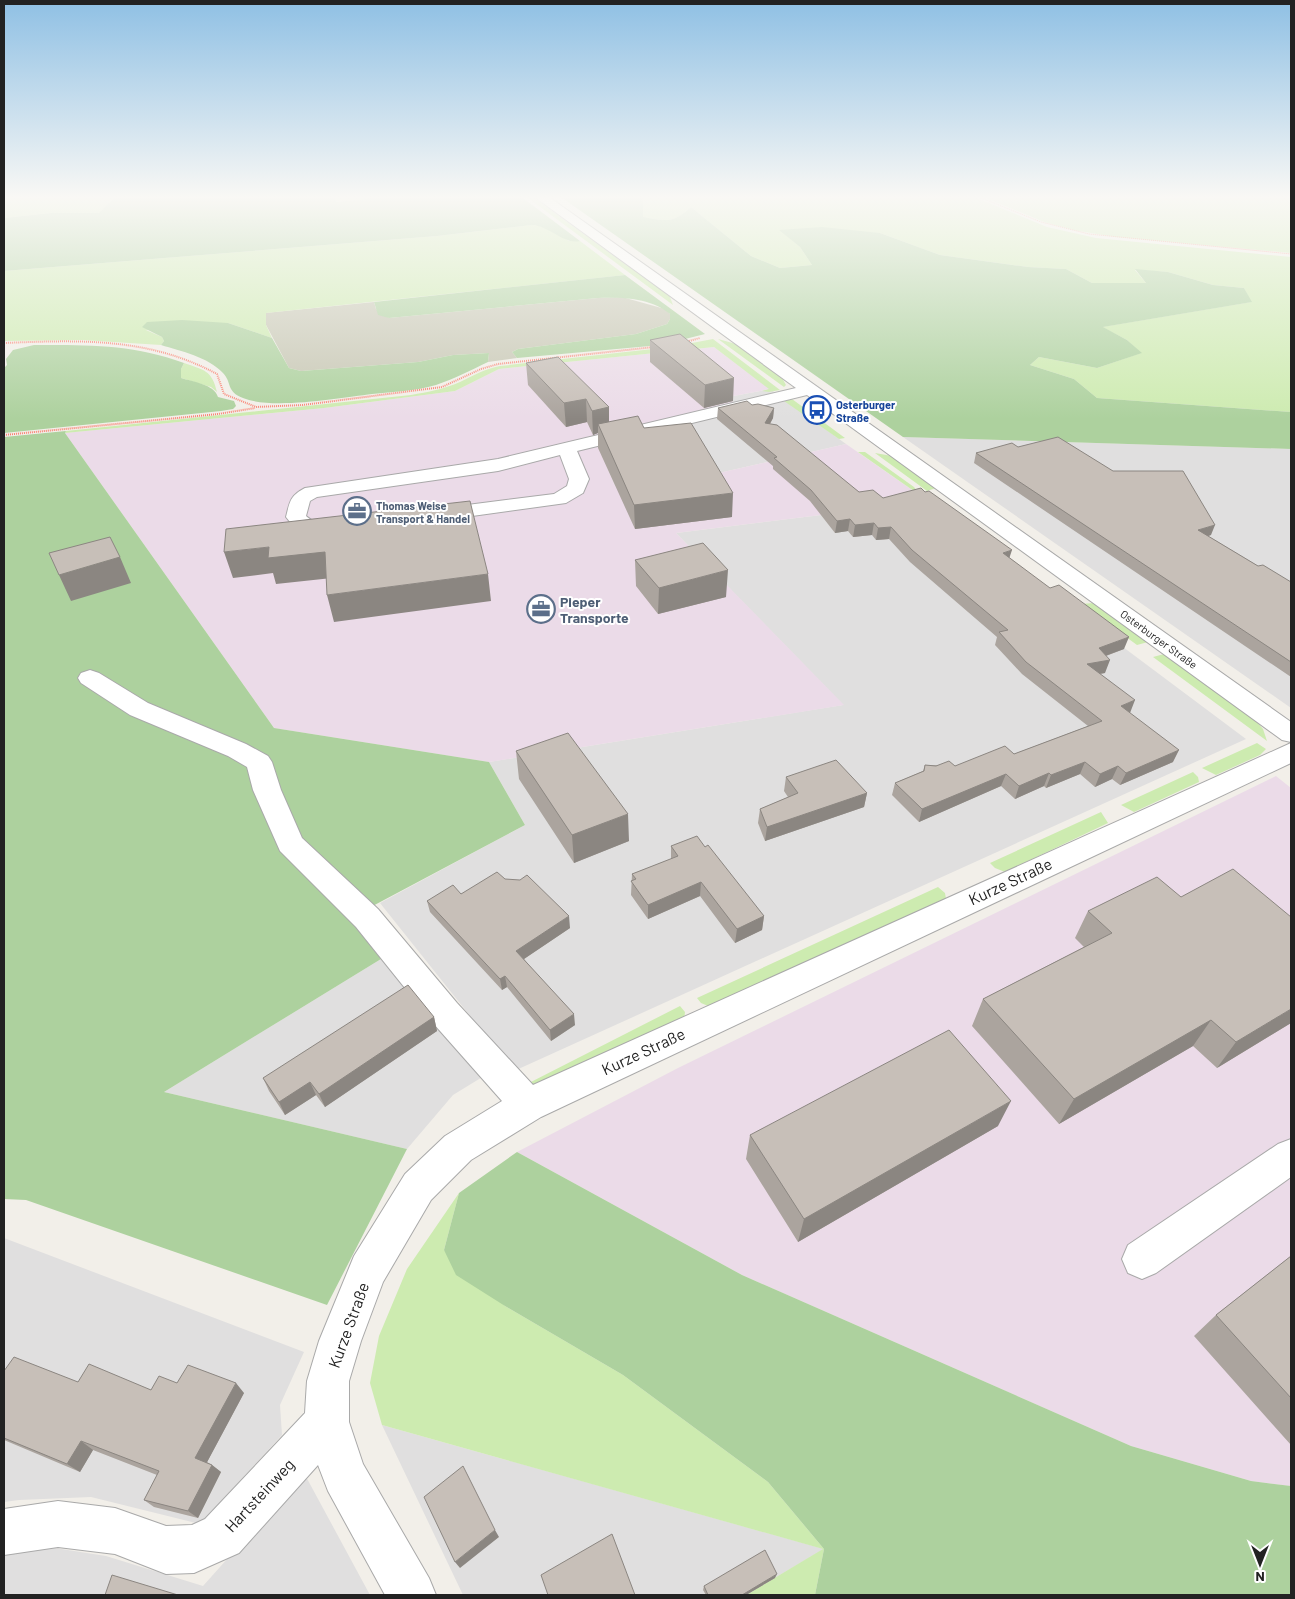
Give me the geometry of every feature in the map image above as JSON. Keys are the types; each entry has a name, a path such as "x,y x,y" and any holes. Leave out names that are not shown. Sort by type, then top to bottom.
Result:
{"street":[{"name":"Osterburger Straße","path":"641,270 1291,734"},
{"path":"346,527 317,531 303,526 296,517 301,498 312,492 453,472 567,449 808,390"},
{"path":"414,518 559,499 576,490 579,479 567,449"},
{"path":"90,678 139,709 236,750 259,762 267,790 290,844 367,918 445,1013 528,1105"},
{"name":"Kurze Straße","path":"412,1595 344,1475 327,1422 328,1381 340,1341 368,1270 418,1188 458,1148 528,1105 1291,752"},
{"path":"1142,1259 1291,1156"},
{"name":"Hartsteinweg","path":"4,1532 58,1524 115,1531 166,1550 194,1549 222,1536 327,1422"}],"path":[{"path":"683,343 728,332"},
{"path":"4,343 87,342 150,348 176,355 217,374 224,394 256,408"},
{"path":"4,435 218,414 256,408 303,405 426,390 442,387 480,369 498,364 655,347"}],"shaded area":[{"path":"622,297 665,309 670,314 670,319 667,324 636,334 518,349 512,352 517,358 488,362 489,353 453,355 418,362 301,371 289,368 266,325 265,313 374,302 376,309 389,318"},
{"path":"714,347 770,389 728,397 737,405 667,419 678,431 599,448 615,486 710,475 846,444 921,496 878,508 676,533 844,705 489,762 274,728 65,433 324,408 455,391 499,369"},
{"path":"770,389 846,444 710,475 615,487 599,448 666,420 737,405 728,397"},
{"path":"903,437 1291,449 1291,708"},
{"path":"921,496 1246,739 514,1071 380,903 525,825 489,762 843,705 676,533 878,508"},
{"path":"1276,776 1291,788 1291,1486 1251,1481 1131,1446 742,1275 517,1152 678,1068"},
{"path":"381,959 484,1076 453,1095 407,1149 164,1092"},
{"path":"4,1238 304,1352 280,1405 282,1435 200,1524 91,1497 4,1502"},
{"path":"382,1425 824,1549 746,1595 463,1595"},
{"path":"304,1473 370,1595 4,1595 4,1553 55,1548 106,1556 203,1586"}],"green space":[{"path":"618,270 625,275 266,313 266,325 272,338 228,323 146,330 162,337 164,341 161,345 82,340 4,341 4,271"},
{"path":"625,270 633,270 664,292 670,297 673,305"},
{"path":"664,270 1067,270 1092,283 1146,283 1135,270 1142,270 1168,272 1213,285 1244,288 1252,302 1103,327 1127,340 1142,353 1097,368 1039,357 1030,365 1074,379 1097,398 1291,412 1291,449 903,437"},
{"path":"1067,270 1291,270 1291,412 1097,398 1074,379 1030,365 1039,357 1097,368 1141,353 1127,340 1102,327 1251,302 1244,288 1213,285 1168,272 1135,270 1146,283 1092,283"},
{"path":"625,275 705,334 661,345 517,358 512,352 518,349 636,334 667,324 670,314 654,305 636,300 598,298 389,318 378,315 374,302"},
{"path":"182,320 228,323 272,338 289,368 301,371 418,362 453,355 489,353 488,362 443,383 420,389 306,402 271,403 255,401 234,393 226,376 217,367 194,355 161,345 164,341 162,337 142,327 147,322"},
{"path":"713,339 780,390 762,391 769,389 714,347 499,369 455,391 324,408 65,433 66,431 411,395 448,387 500,366 671,347"},
{"path":"718,339 736,344 781,376 786,385 784,387"},
{"path":"34,345 110,347 146,352 165,357 184,363 181,369 181,378 208,386 218,397 234,401 236,406 233,409 221,411 4,433 4,368 7,365 6,359 13,350"},
{"path":"184,363 197,367 210,375 217,392 211,387 181,378 181,369"},
{"path":"792,399 845,438 839,439 784,401"},
{"path":"66,431 65,433 274,728 489,762 525,825 352,917 381,959 164,1092 407,1149 327,1305 26,1200 4,1199 4,437"},
{"path":"858,452 865,452 914,487 921,496"},
{"path":"875,453 892,456 936,488 927,491"},
{"path":"1094,603 1148,642 1137,645 1081,604"},
{"path":"1164,654 1257,722 1263,729 1267,741 1153,657"},
{"path":"1257,743 1266,749 1260,755 1216,775 1202,768"},
{"path":"1193,772 1198,777 1199,782 1134,812 1121,805"},
{"path":"1101,812 1108,823 1005,872 995,868 990,863"},
{"path":"938,887 945,893 946,899 713,1008 701,1003 697,998"},
{"path":"680,1006 685,1012 684,1021 535,1091 527,1084"},
{"path":"517,1152 742,1275 1131,1446 1251,1481 1291,1486 1291,1595 815,1595 824,1549 768,1482 623,1375 456,1275 444,1250 459,1193"},
{"path":"459,1193 444,1250 505,1306 623,1375 768,1482 824,1549 815,1595 746,1595 823,1549 382,1425 370,1383 379,1336 407,1269"}],"building":[{"path":"680,334 734,378 705,385 650,340"},
{"path":"558,357 609,407 592,411 586,399 564,403 526,363"},
{"path":"747,401 752,405 758,404 774,408 765,423 777,425 859,492 873,490 883,498 921,488 925,492 929,491 1012,550 1003,553 1050,588 1059,585 1129,637 1099,648 1110,660 1087,664 1135,700 1121,706 1179,750 1126,773 1118,766 1100,774 1085,762 1051,775 1049,773 1019,786 1006,774 922,809 895,783 924,771 925,765 936,766 949,761 955,766 1005,746 1014,754 1102,721 1026,662 999,632 1008,630 912,550 891,527 878,528 874,523 855,525 850,519 837,521 811,490 774,458 777,457 718,408"},
{"path":"638,416 644,428 691,423 733,493 634,505 598,424"},
{"path":"1058,437 1113,471 1183,471 1215,525 1198,530 1258,566 1263,565 1291,582 1291,662 976,453 1012,443 1018,447"},
{"path":"470,501 488,574 327,595 325,552 268,558 269,547 224,552 226,529"},
{"path":"110,537 120,557 59,575 49,553"},
{"path":"703,543 728,570 659,588 635,560"},
{"path":"568,733 628,814 572,835 516,751"},
{"path":"836,760 867,793 767,827 760,809 798,793 786,777"},
{"path":"697,836 705,847 708,845 764,916 737,929 701,882 648,905 631,881 636,879 632,874 678,856 671,846"},
{"path":"1233,869 1291,917 1291,1009 1236,1042 1211,1020 1074,1099 983,999 1112,933 1088,911 1157,877 1181,897"},
{"path":"497,872 505,879 520,880 527,875 569,916 516,951 574,1014 550,1030 505,976 500,979 427,901 453,885 461,894"},
{"path":"408,985 434,1017 319,1094 310,1082 279,1102 263,1078"},
{"path":"949,1030 1011,1101 804,1219 750,1135"},
{"path":"1291,1256 1291,1398 1216,1315"},
{"path":"14,1357 78,1382 89,1364 151,1390 159,1376 177,1383 188,1365 236,1383 195,1458 212,1465 188,1511 144,1500 159,1471 81,1441 67,1464 4,1438 4,1371"},
{"path":"463,1466 495,1530 455,1562 424,1497"},
{"path":"612,1534 635,1595 548,1595 541,1575"},
{"path":"765,1550 777,1574 742,1595 708,1595 704,1586"},
{"path":"112,1575 178,1595 105,1595"}],"place":[{"name":"Osterburger Straße","path":"817,410"},
{"name":"Thomas Weise Transport & Handel","path":"357,511"},
{"name":"Pieper Transporte","path":"541,609"}]}
